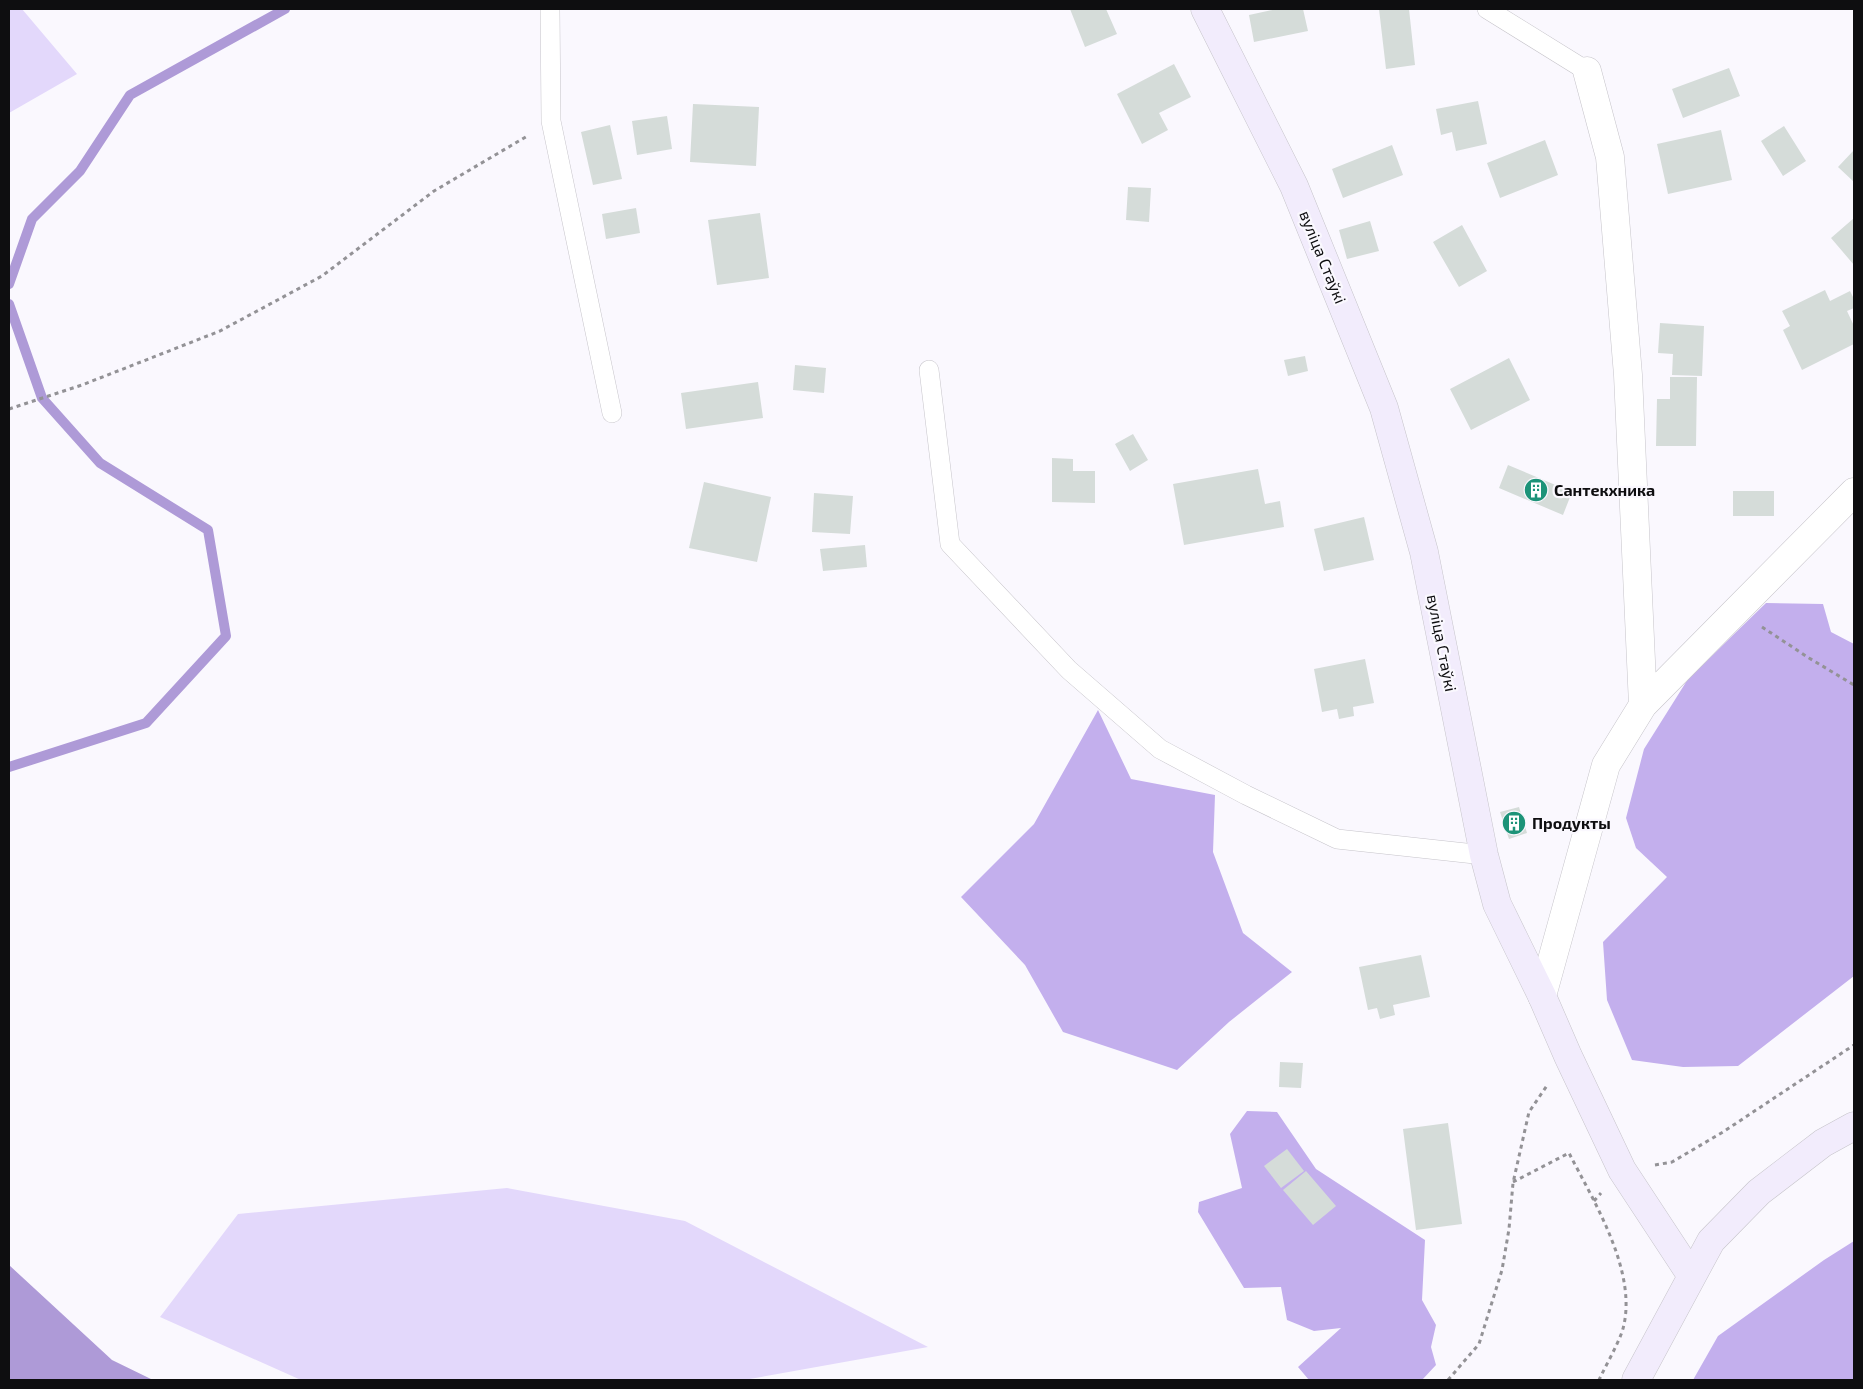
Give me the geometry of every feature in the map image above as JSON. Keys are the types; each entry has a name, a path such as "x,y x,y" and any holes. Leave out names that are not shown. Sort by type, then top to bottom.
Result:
{"street":[{"name":"вуліца Стаўкі","path":"1205,9 1294,186 1384,408 1424,552 1484,855 1497,904 1542,996 1622,1170 1691,1275"},
{"path":"1587,71 1610,157 1628,375 1643,705"},
{"path":"1542,996 1606,765 1643,705 1854,492"},
{"path":"1636,1380 1711,1241 1759,1192 1823,1143 1854,1126"}],"lane":[{"path":"550,9 551,121 612,413"},
{"path":"1487,9 1587,71"},
{"path":"929,370 950,544 1076,676 1160,749 1246,795 1337,839 1484,855"}],"path":[{"path":"9,409 82,385 220,331 305,286 322,276 434,191 551,121"},
{"path":"1736,611 1808,658 1854,685"},
{"path":"1594,1201 1622,1170 1672,1162 1723,1132 1854,1045"},
{"path":"1448,1380 1479,1344 1502,1270 1509,1229 1513,1183 1529,1112 1568,1056"},
{"path":"1513,1183 1569,1153 1608,1232 1624,1279 1626,1306 1622,1332 1599,1380"}],"shaded area":[{"path":"9,9 22,9 77,74 9,113"},
{"path":"1766,603 1823,604 1831,632 1854,644 1854,976 1738,1066 1683,1067 1632,1060 1607,1000 1603,942 1667,877 1636,848 1626,818 1644,749 1688,679"},
{"path":"1098,710 1131,779 1215,795 1213,852 1243,933 1292,972 1229,1022 1177,1070 1063,1032 1025,965 961,897 1034,824"},
{"path":"1247,1111 1277,1112 1316,1169 1425,1240 1422,1300 1436,1325 1431,1347 1436,1365 1422,1380 1309,1380 1298,1367 1341,1328 1314,1331 1287,1320 1281,1287 1244,1288 1198,1212 1199,1202 1242,1188 1230,1134"},
{"path":"507,1188 685,1221 928,1347 744,1380 301,1380 160,1317 238,1214"},
{"path":"1854,1241 1854,1380 1693,1380 1718,1336 1824,1260"},
{"path":"9,1265 112,1360 153,1380 9,1380"}],"building":[{"path":"1070,9 1106,9 1117,34 1085,47"},
{"path":"1277,9 1303,9 1308,31 1254,42 1249,15"},
{"path":"1379,9 1409,9 1415,65 1386,69"},
{"path":"1174,64 1191,97 1159,113 1168,130 1142,144 1117,94"},
{"path":"1729,68 1740,96 1683,118 1672,89"},
{"path":"1478,101 1487,144 1456,151 1452,132 1441,135 1436,109"},
{"path":"693,104 759,107 756,166 690,162"},
{"path":"667,116 672,149 637,155 632,121"},
{"path":"610,125 622,179 593,185 581,132"},
{"path":"1784,126 1806,161 1783,176 1761,141"},
{"path":"1721,130 1732,180 1668,194 1657,144"},
{"path":"1545,140 1558,175 1500,198 1487,163"},
{"path":"1392,145 1403,175 1343,198 1332,169"},
{"path":"1854,150 1854,182 1838,167"},
{"path":"1128,187 1151,188 1149,222 1126,220"},
{"path":"636,208 640,233 606,239 602,214"},
{"path":"760,213 769,278 717,285 708,220"},
{"path":"1854,218 1854,265 1831,238"},
{"path":"1370,221 1379,251 1347,259 1339,230"},
{"path":"1462,225 1487,271 1459,287 1433,242"},
{"path":"1825,290 1830,301 1850,291 1854,299 1854,308 1847,311 1854,326 1854,344 1802,370 1783,330 1790,326 1782,311"},
{"path":"1660,323 1704,326 1702,376 1672,375 1673,354 1658,353"},
{"path":"1305,356 1308,371 1288,376 1284,360"},
{"path":"1509,358 1530,400 1471,430 1450,389"},
{"path":"795,365 826,368 824,393 793,390"},
{"path":"1670,377 1697,377 1696,446 1656,446 1657,399 1670,399"},
{"path":"758,382 763,418 686,429 681,393"},
{"path":"1133,434 1148,460 1130,471 1115,444"},
{"path":"1052,458 1073,459 1073,471 1095,471 1095,503 1052,502"},
{"name":"Сантекхника","path":"1508,465 1572,492 1563,515 1499,488"},
{"path":"1258,469 1265,504 1280,501 1284,527 1184,545 1173,484"},
{"path":"704,482 771,497 757,562 689,548"},
{"path":"1733,491 1774,491 1774,516 1733,516"},
{"path":"814,493 853,496 850,534 812,532"},
{"path":"1364,517 1374,560 1324,571 1314,529"},
{"path":"865,545 867,567 823,571 820,549"},
{"path":"1365,659 1374,703 1353,707 1354,716 1339,719 1337,709 1322,712 1314,669"},
{"name":"Продукты","path":"1519,807 1527,833 1509,839 1500,812"},
{"path":"1421,955 1430,997 1393,1005 1395,1015 1380,1019 1377,1008 1368,1010 1359,967"},
{"path":"1280,1062 1303,1063 1301,1088 1279,1087"},
{"path":"1448,1123 1462,1224 1416,1230 1403,1129"},
{"path":"1287,1149 1304,1171 1281,1188 1264,1166"},
{"path":"1306,1171 1336,1206 1313,1225 1283,1190"}],"waterway":[{"path":"9,284 32,219 80,171 130,95 285,9"},
{"path":"9,304 42,398 100,463 208,530 226,636 146,723 9,767"}],"place":[{"name":"Сантекхника","path":"1536,490"},
{"name":"Продукты","path":"1514,823"}]}
